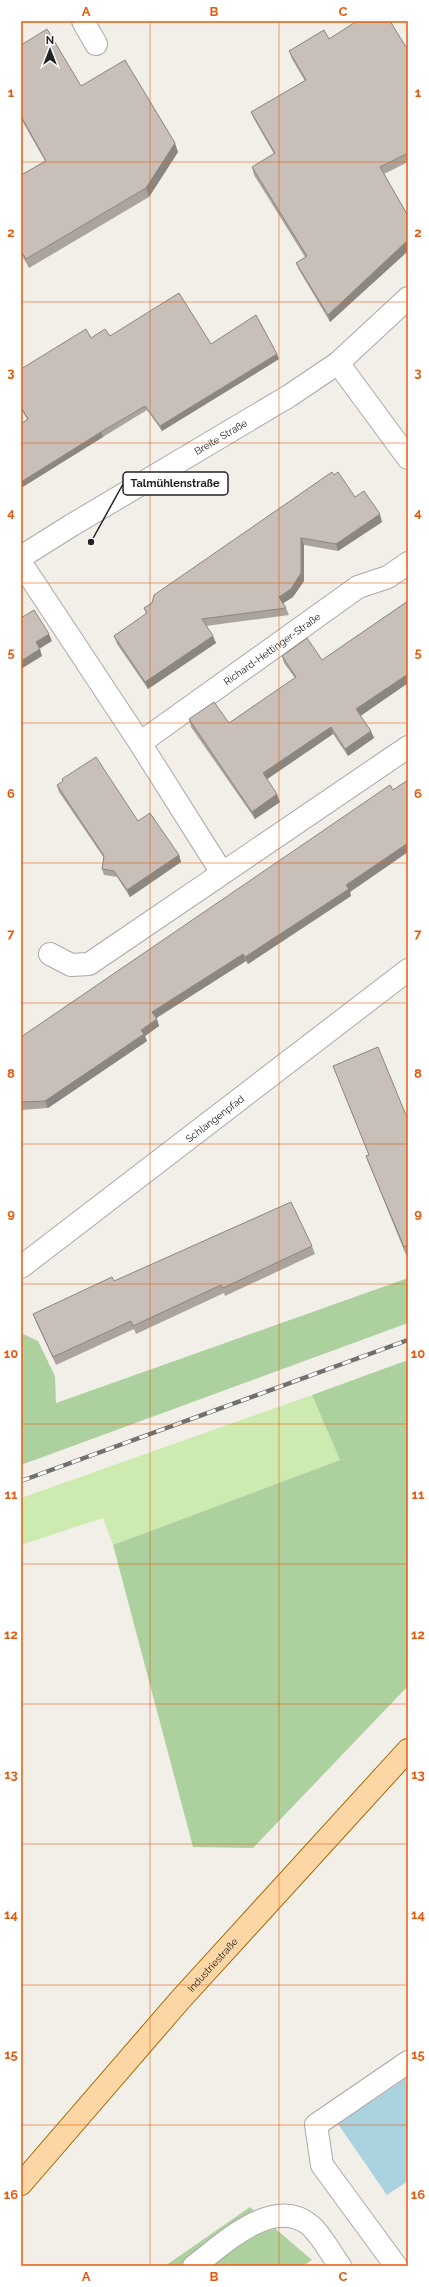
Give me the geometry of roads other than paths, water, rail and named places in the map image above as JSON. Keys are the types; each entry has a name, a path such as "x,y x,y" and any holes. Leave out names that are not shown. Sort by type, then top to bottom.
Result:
{"main road":[{"name":"Industriestraße","path":"21,2184 180,2000 408,1750"}],"street":[{"path":"83,21 96,44"},
{"name":"Breite Straße","path":"21,557 72,524 290,396 338,363 408,298"},
{"path":"338,363 408,458"},
{"path":"21,563 140,743 222,873"},
{"name":"Richard-Hettinger-Straße","path":"140,743 358,587 388,577 408,563"},
{"path":"50,954 71,965 89,964 408,747"},
{"name":"Schlangenpfad","path":"21,1267 408,970"},
{"path":"396,2266 322,2166 316,2125 408,2062"},
{"path":"194,2266 246,2228 274,2215 295,2216 312,2227 340,2266"}],"water":[{"path":"408,2077 408,2181 387,2195 338,2124"}],"railway":[{"path":"21,1481 408,1340"}],"place":[{"name":"Talmühlenstraße","path":"91,542"}]}
